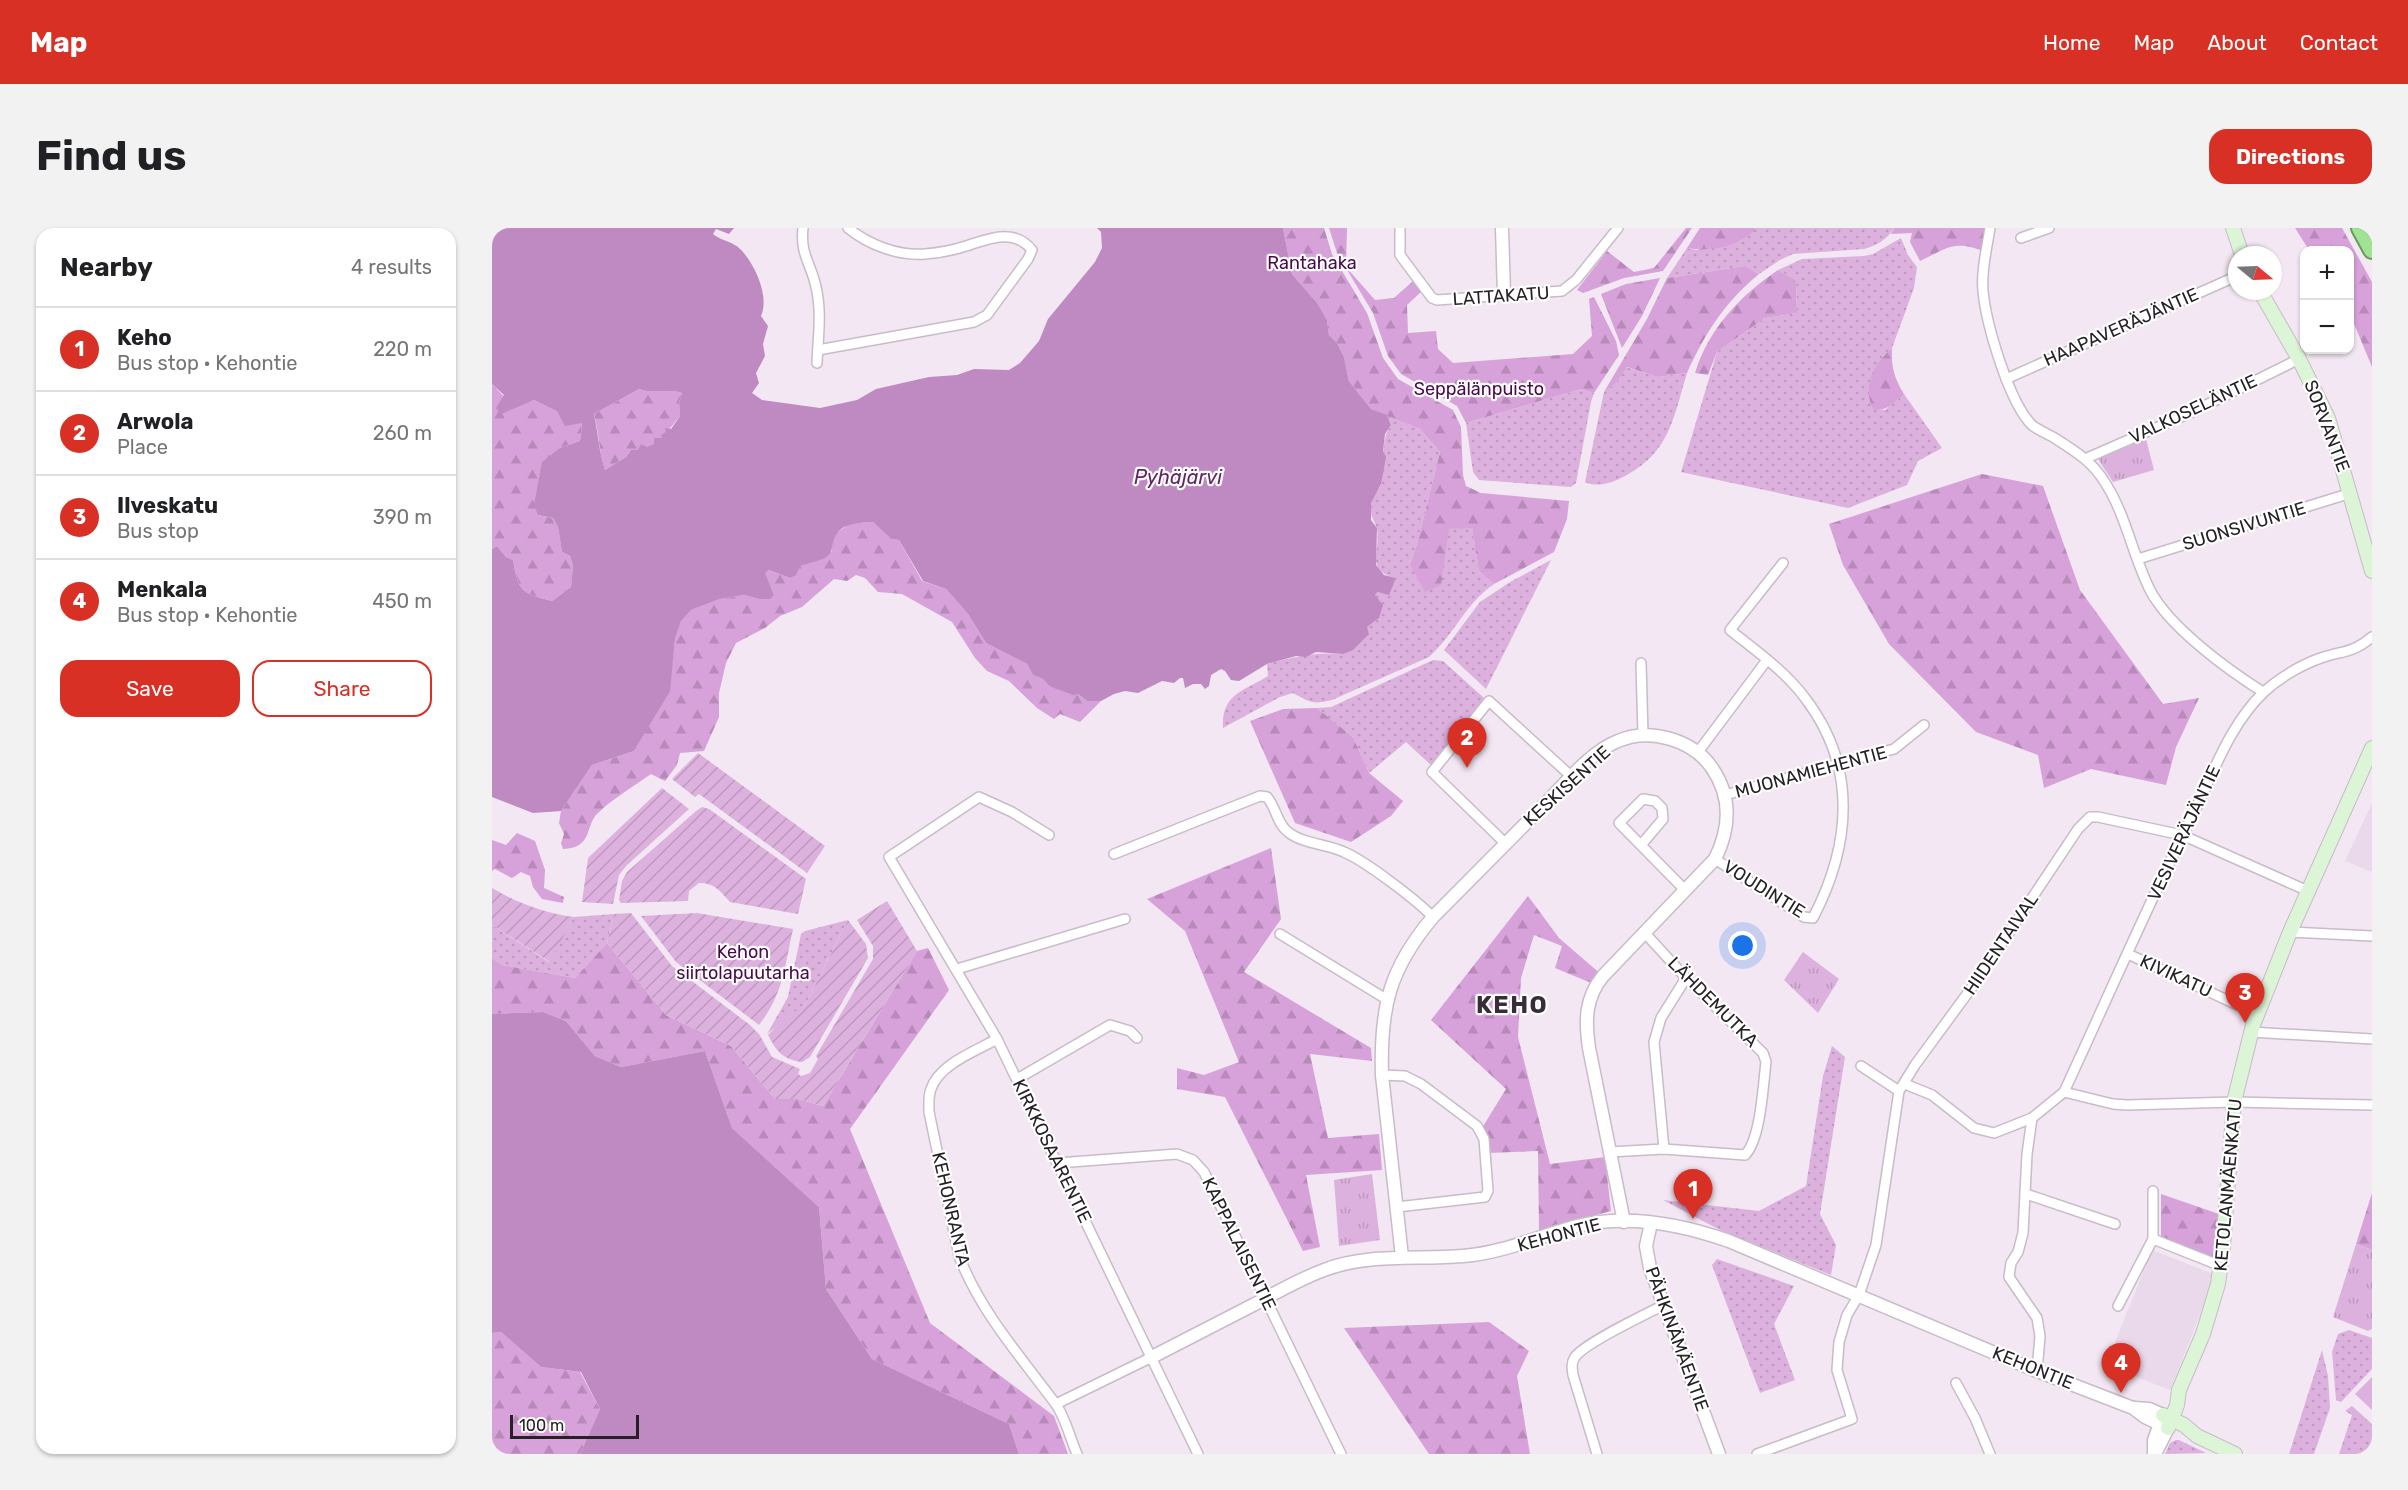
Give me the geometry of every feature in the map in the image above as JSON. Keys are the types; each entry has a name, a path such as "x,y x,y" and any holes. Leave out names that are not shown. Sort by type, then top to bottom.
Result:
{"highway":[{"path":"2360,228 2372,250"}],"main road":[{"path":"2233,228 2239,246"},
{"name":"SORVANTIE","path":"2265,300 2299,359 2328,418 2372,571"},
{"name":"KETOLANMÄENKATU","path":"2166,1422 2177,1405 2180,1390 2203,1334 2221,1266 2234,1102 2251,1032 2290,932 2372,748"},
{"name":"KEHONTIE","path":"2166,1422 2184,1425 2197,1436 2235,1454"}],"street":[{"path":"803,228 801,245 816,287 819,316 817,363"},
{"path":"818,350 974,322 987,315 1028,260 1032,250 1027,242 1010,234 997,234 964,247 926,254 911,254 874,244 848,228"},
{"name":"LATTAKATU","path":"1400,228 1400,255 1432,298 1437,300 1562,291 1569,288 1618,228"},
{"path":"1502,228 1504,295"},
{"path":"1990,228 1983,291 2006,379 2017,404 2034,426 2086,458 2103,479 2118,504 2150,590 2172,620 2244,680 2263,692"},
{"path":"2021,238 2049,228"},
{"name":"HAAPAVERÄJÄNTIE","path":"2006,379 2228,280"},
{"name":"VALKOSELÄNTIE","path":"2086,458 2190,413 2299,359"},
{"name":"SUONSIVUNTIE","path":"2138,559 2351,493"},
{"path":"1783,563 1730,630 1767,660 1805,697 1819,718 1839,765"},
{"name":"VESIVERÄJÄNTIE","path":"2064,1092 2182,835 2229,740 2263,692 2290,673 2318,659 2354,650 2372,637"},
{"path":"1624,1222 1589,1048 1586,1014 1590,996 1596,985 1644,932 1715,859 1721,846 1727,821 1725,795 1714,771 1698,752 1767,660"},
{"path":"1641,663 1643,735"},
{"path":"1506,843 1432,772 1490,701 1572,777"},
{"name":"MUONAMIEHENTIE","path":"1725,795 1894,749 1924,725"},
{"name":"KESKISENTIE","path":"1402,1257 1382,1075 1382,1022 1386,999 1408,950 1433,917 1572,777 1605,747 1620,740 1643,735 1677,742 1698,752"},
{"name":"VOUDINTIE","path":"1715,859 1804,917 1813,918 1828,889 1843,838 1839,765"},
{"path":"1114,854 1260,796 1267,797 1272,802 1287,832 1306,841 1347,853 1433,917"},
{"name":"KIRKKOSAARENTIE","path":"1049,835 1012,812 979,797 889,857 997,1039 1198,1454"},
{"path":"1641,845 1663,819 1662,808 1654,801 1643,799 1619,824 1685,890"},
{"name":"HIIDENTAIVAL","path":"1757,1454 1852,1419 1837,1370 1837,1352 1847,1315 1859,1295 1876,1245 1902,1088 2078,829 2090,817 2107,818 2182,835 2308,891"},
{"path":"957,969 1125,919"},
{"name":"LÄHDEMUTKA","path":"1609,1152 1664,1149 1745,1155 1750,1150 1755,1137 1766,1062 1763,1053 1686,978 1644,932"},
{"path":"2290,932 2372,936"},
{"path":"1280,934 1386,999"},
{"name":"KIVIKATU","path":"2128,954 2257,1014"},
{"path":"1664,1149 1654,1042 1661,1018 1686,978"},
{"path":"1017,1079 1110,1025 1130,1030 1137,1038"},
{"path":"2251,1032 2372,1039"},
{"name":"KEHONRANTA","path":"997,1039 946,1069 938,1077 931,1089 929,1113 959,1256 965,1272 984,1306 1056,1404 1077,1454"},
{"path":"1861,1066 1902,1088 1932,1095 1974,1128 1984,1133 1994,1133 2032,1118 2064,1092 2120,1104 2234,1102 2372,1105"},
{"path":"1382,1075 1405,1076 1421,1084 1477,1126 1484,1139 1488,1191 1485,1197 1398,1207"},
{"path":"2032,1118 2027,1154 2023,1233 2018,1252 2008,1272 2037,1318 2040,1336 2037,1371"},
{"name":"KAPPALAISENTIE","path":"1058,1163 1177,1154 1192,1160 1204,1172 1216,1192 1341,1454"},
{"path":"2118,1305 2153,1239 2153,1191"},
{"path":"2026,1194 2115,1224"},
{"name":"KEHONTIE","path":"1056,1404 1150,1359 1323,1270 1348,1263 1402,1257 1464,1257 1511,1248 1578,1226 1598,1222 1651,1222 1710,1234 2037,1371 2133,1408 2149,1409 2166,1422"},
{"name":"PÄHKINÄMÄENTIE","path":"1651,1222 1647,1240 1648,1260 1719,1454"},
{"path":"2153,1239 2221,1266"},
{"path":"1597,1454 1573,1375 1574,1358 1579,1352 1664,1305"},
{"path":"1956,1383 1976,1418 1990,1454"},
{"name":"KETOLANMÄENKATU","path":"2154,1454 2166,1422"}],"shaded area":[{"path":"2372,803 2372,872 2345,861"},
{"path":"2152,1250 2216,1275 2170,1390 2106,1365"}],"green space":[{"name":"Rantahaka","path":"1283,228 1324,228 1332,254 1367,313 1383,358 1398,379 1453,410 1461,427 1463,475 1466,486 1481,493 1569,501 1567,519 1554,552 1494,584 1479,571 1472,528 1449,529 1441,585 1425,592 1410,564 1440,452 1420,429 1371,409 1349,381 1344,357 1337,343 1329,335 1327,320 1318,304 1292,274"},
{"name":"Seppälänpuisto","path":"1329,228 1347,228 1346,267 1375,300 1394,298 1413,281 1422,291 1407,305 1408,333 1436,331 1438,349 1453,363 1573,354 1592,336 1589,299 1594,297 1616,341 1619,355 1594,393 1581,389 1466,423 1457,406 1401,374 1388,356 1373,313 1337,253"},
{"path":"1686,228 1692,228 1663,271 1624,278 1583,293 1577,290 1607,251 1634,272 1654,268"},
{"path":"1700,228 1756,228 1742,240 1724,247 1687,248"},
{"path":"1756,228 1894,228 1885,239 1864,249 1793,254 1759,274 1745,266 1667,278 1687,248 1697,250 1752,232"},
{"path":"1894,228 1990,229 1986,252 1959,246 1945,249 1920,261 1910,242 1912,233 1891,234"},
{"path":"2295,228 2342,228 2352,246 2306,246"},
{"path":"1901,238 1908,255 1917,267 1914,288 1892,348 1882,357 1873,409 1885,410 1904,394 1942,448 1918,461 1907,485 1848,508 1681,472 1717,352 1765,318 1797,313 1796,280 1778,270 1802,259 1873,254"},
{"path":"2354,250 2372,282 2372,367 2354,324"},
{"path":"1745,266 1759,274 1736,296 1717,319 1687,373 1658,377 1627,367 1616,383 1604,392 1647,319 1667,278"},
{"path":"1778,270 1796,280 1797,313 1765,318 1717,352 1708,375 1695,373 1717,327 1739,302"},
{"path":"1660,278 1642,316 1622,348 1601,294 1626,284"},
{"path":"1892,348 1894,372 1904,394 1886,408 1873,409 1869,384 1875,368"},
{"path":"1626,367 1658,377 1687,373 1672,423 1658,449 1634,471 1617,480 1609,483 1589,484 1585,482 1604,392 1616,383"},
{"path":"492,384 514,407 534,400 582,422 580,441 560,448 538,515 553,518 558,527 562,552 570,556 573,565 571,587 552,601 534,596 523,589 517,579 513,560 506,557 497,546 492,549"},
{"path":"639,389 682,393 679,403 680,416 654,445 631,450 626,457 605,470 594,414"},
{"path":"1581,389 1594,393 1576,483 1571,487 1479,480 1473,472 1466,423"},
{"path":"1387,415 1420,429 1440,452 1410,564 1449,529 1472,527 1479,571 1494,584 1475,601 1429,657 1332,700 1311,702 1293,693 1280,697 1223,728 1223,717 1230,701 1243,690 1268,676 1267,664 1305,656 1343,654 1367,627 1379,618 1375,595 1396,578 1386,575 1377,565 1377,529 1370,511 1372,500 1380,486 1385,438 1391,425"},
{"path":"2146,439 2154,470 2113,482 2098,459"},
{"path":"1982,474 2043,486 2080,590 2163,704 2199,698 2176,747 2166,785 2091,769 2044,788 2038,755 1976,732 1889,644 1843,565 1829,524"},
{"path":"873,522 891,539 899,540 922,581 946,589 968,614 986,643 1027,664 1033,675 1043,679 1049,686 1078,694 1087,701 1101,701 1080,722 1060,714 1054,719 1037,708 1009,681 987,671 975,658 952,622 902,594 878,592 865,578 856,575 847,581 834,579 802,607 780,616 765,628 736,643 726,663 719,693 719,717 704,751 680,753 677,765 665,781 651,774 597,814 584,841 573,848 563,849 561,843 564,834 559,823 561,811 592,765 634,751 669,691 675,639 681,620 691,610 720,599 744,595 759,599 774,595 764,573 769,570 790,578 800,566 828,556 832,551 836,533 851,523"},
{"path":"1551,560 1486,689 1444,650 1480,602 1510,582"},
{"path":"1433,660 1443,661 1484,698 1432,766 1406,742 1369,773 1353,737 1317,708 1331,707"},
{"path":"1317,708 1353,737 1369,773 1403,801 1391,816 1351,842 1295,823 1250,721 1283,709"},
{"path":"698,753 825,846 807,873 699,794 695,797 672,779"},
{"path":"662,788 689,809 626,866 619,875 613,904 582,902 588,858"},
{"path":"702,807 709,809 806,879 798,914 730,902 720,891 705,883 699,883 689,891 688,901 621,903 619,900 622,881 627,872"},
{"path":"517,833 535,841 545,870 544,888 564,897 563,903 542,899 533,887 530,876 521,872 512,878 495,869 492,871 492,840 506,845"},
{"path":"1271,848 1281,919 1244,972 1371,1048 1372,1061 1310,1054 1328,1138 1379,1134 1382,1170 1306,1175 1320,1247 1303,1251 1225,1097 1177,1089 1177,1068 1204,1075 1239,1062 1185,931 1147,899"},
{"path":"492,888 532,907 574,917 550,962 492,925"},
{"path":"1528,896 1559,938 1603,976 1596,985 1555,968 1562,946 1534,935 1521,978 1518,1037 1550,1164 1605,1157 1611,1211 1539,1231 1538,1151 1488,1153 1482,1128 1506,1089 1431,1020"},
{"name":"Kehon siirtolapuutarha","path":"887,901 917,951 823,1106 798,1099 775,1099 731,1046 666,1015 607,943 614,914 631,913 672,966 750,1025 759,1034 772,1057 800,1069 798,1074 801,1076 810,1073 818,1059 816,1056 873,959 873,946 857,920"},
{"name":"Kehon siirtolapuutarha","path":"697,913 793,929 778,991 759,1025 676,962 641,916"},
{"path":"614,914 607,943 575,978 502,965 492,958 492,925 549,962 574,917"},
{"path":"848,920 801,1013 792,1011 767,1034 788,997 801,934"},
{"name":"Kehon siirtolapuutarha","path":"848,920 866,944 868,958 810,1057 802,1062 785,1057 777,1050 768,1035 792,1010 801,1013"},
{"path":"607,943 666,1015 731,1046 775,1099 798,1099 823,1106 917,951 928,948 949,990 850,1129 930,1323 1054,1416 1068,1454 1019,1454 1009,1424 872,1359 826,1289 819,1207 732,1128 705,1051 621,1067 595,1056 566,1021 543,1012 492,1014 492,958 502,965 575,978"},
{"path":"1803,952 1839,979 1818,1013 1784,980"},
{"path":"1832,1046 1845,1057 1820,1214 1836,1245 1831,1275 1720,1230 1663,1200 1759,1211 1806,1186 1823,1076"},
{"path":"1372,1174 1380,1240 1339,1246 1334,1180"},
{"path":"2372,1193 2372,1250 2356,1244"},
{"path":"2161,1194 2219,1214 2215,1259 2161,1239"},
{"path":"2356,1244 2372,1250 2372,1329 2368,1331 2333,1317"},
{"path":"1717,1259 1794,1286 1774,1324 1795,1380 1760,1393 1712,1265"},
{"path":"1489,1322 1529,1351 1517,1376 1530,1454 1429,1454 1344,1328"},
{"path":"2349,1330 2372,1338 2372,1369 2341,1402 2336,1400 2332,1352 2338,1334"},
{"path":"501,1332 541,1367 580,1372 600,1409 580,1454 492,1454 492,1333"},
{"path":"2322,1350 2328,1376 2330,1408 2314,1454 2289,1454"},
{"path":"2372,1377 2372,1410 2355,1394"},
{"path":"2352,1406 2372,1424 2372,1454 2339,1454 2352,1415 2345,1411"},
{"path":"2176,1440 2206,1453 2165,1454 2170,1443"}],"water":[{"name":"Pyhäjärvi","path":"492,228 734,228 729,234 716,229 713,234 738,247 750,261 762,289 761,316 768,326 763,344 765,356 756,373 759,383 752,393 762,400 820,408 857,400 876,389 929,377 957,375 974,369 1009,370 1020,363 1039,341 1048,319 1095,262 1102,248 1101,232 1097,228 1283,228 1292,274 1318,304 1327,320 1329,335 1337,343 1344,357 1349,381 1371,409 1387,415 1391,425 1385,434 1383,451 1386,457 1381,484 1371,503 1371,520 1377,528 1376,565 1384,575 1396,578 1389,595 1378,592 1375,595 1383,605 1379,618 1367,627 1369,634 1353,650 1343,654 1316,652 1306,657 1296,656 1267,664 1239,681 1231,680 1221,669 1211,675 1209,686 1205,689 1201,684 1193,684 1185,688 1183,678 1180,678 1174,683 1162,681 1138,693 1125,691 1101,701 1087,701 1078,694 1073,695 1049,686 1043,679 1033,675 1027,664 986,643 968,614 946,589 923,581 899,540 891,539 873,522 848,525 835,536 828,556 800,566 796,575 790,578 769,570 765,573 774,595 770,599 744,595 720,599 691,610 681,621 675,639 670,691 634,751 592,765 561,811 533,813 492,797 492,549 497,546 506,557 513,560 519,584 527,593 552,601 571,587 573,565 570,556 562,552 558,527 553,518 538,515 534,505 542,462 560,448 580,441 582,423 565,426 557,411 534,400 501,414 496,408 504,395 492,384","holes":["639,389 682,393 679,403 680,416 671,429 665,428 666,432 661,435 662,438 654,438 654,444 647,447 641,444 638,450 631,450 626,457 605,470 594,414"]},
{"path":"543,1012 566,1021 595,1056 621,1067 705,1051 732,1128 819,1207 826,1289 872,1359 1009,1424 1019,1454 580,1454 600,1409 581,1372 541,1367 501,1332 492,1333 492,1014"}],"place":[{"name":"Arwola","path":"1467,768"},
{"name":"Ilveskatu","path":"2245,1023"},
{"name":"Keho","path":"1693,1219"},
{"name":"Menkala","path":"2121,1393"}],"district":[{"name":"KEHO","path":"1512,1005"}]}
